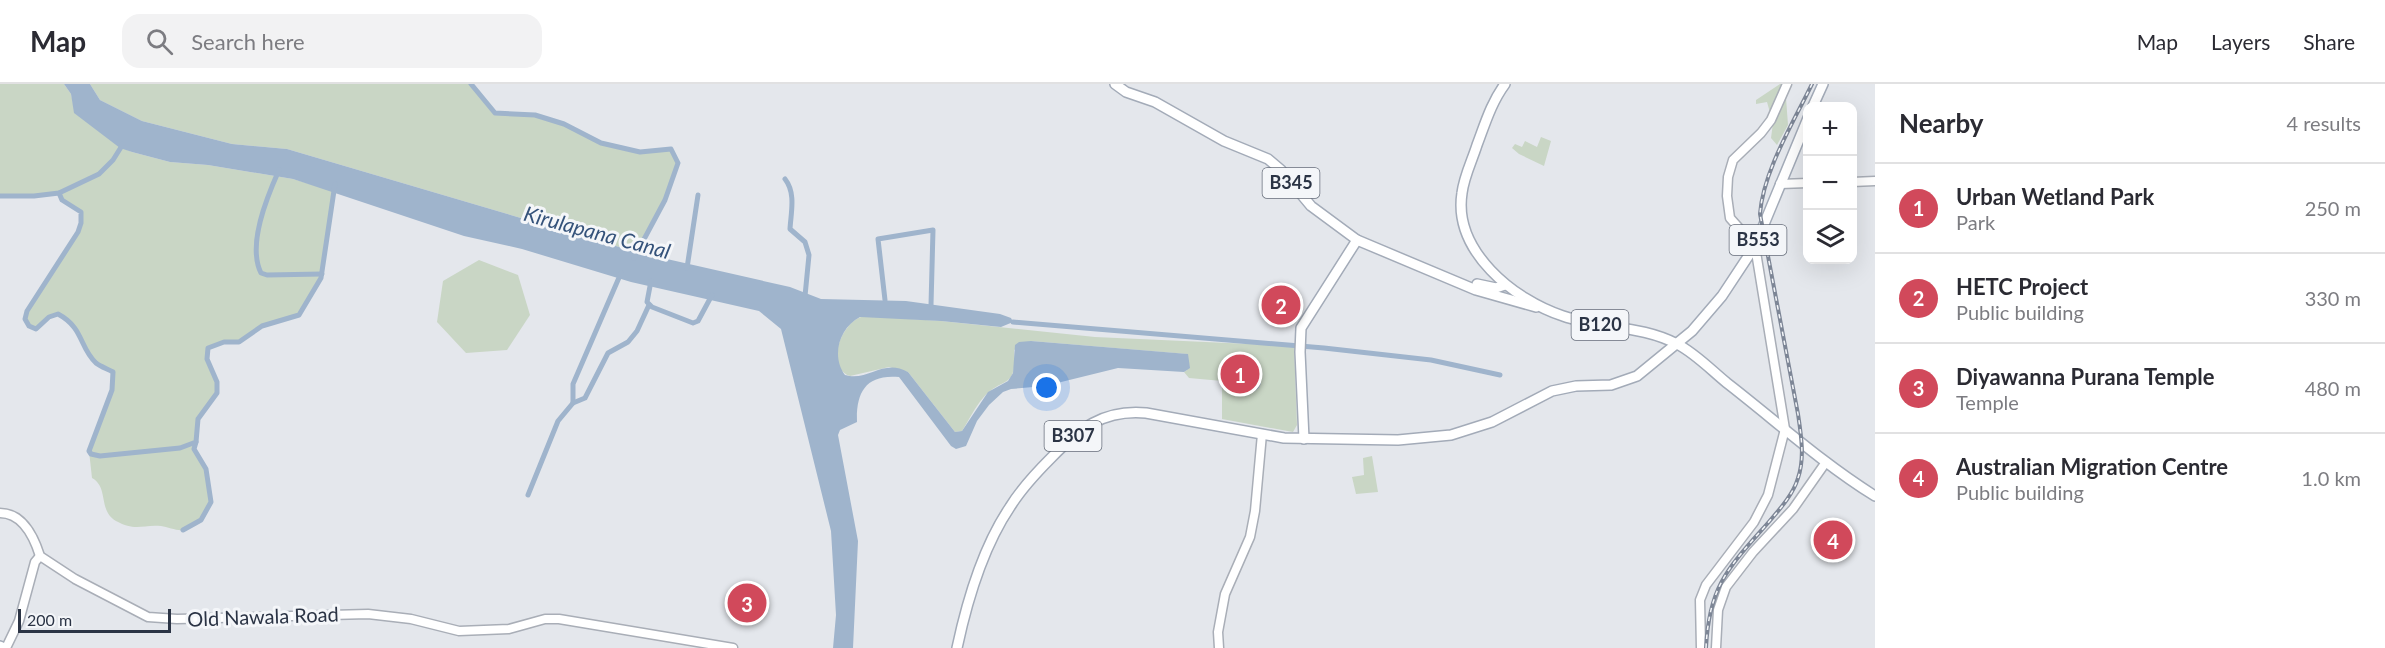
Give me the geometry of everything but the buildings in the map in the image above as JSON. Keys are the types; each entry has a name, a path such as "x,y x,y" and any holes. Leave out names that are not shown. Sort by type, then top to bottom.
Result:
{"main road":[{"name":"B345","path":"1115,84 1126,92 1165,107 1224,141 1268,159 1281,170 1311,206 1357,240 1409,263 1498,297 1538,308"},
{"name":"B120","path":"1505,84 1490,110 1461,194 1464,230 1490,270 1505,285 1538,308 1580,322 1645,332 1678,344 1826,462 1875,495"},
{"path":"1815,102 1823,84"},
{"name":"B553","path":"1678,344 1722,296 1755,246 1803,130"},
{"path":"1304,439 1301,328 1357,240"},
{"name":"B345","path":"1466,284 1496,288 1505,285"},
{"path":"1498,297 1503,293 1505,285"},
{"name":"B307","path":"957,648 978,577 1005,515 1039,470 1066,442 1087,426 1110,415 1131,412 1165,415 1262,434 1304,439 1398,440 1451,435 1491,422 1552,391 1623,382 1647,369 1678,344"}],"street":[{"path":"1701,648 1700,600 1706,585 1754,522 1768,495 1785,429 1755,246 1730,218 1727,196 1728,177 1733,160 1771,120 1787,84"},
{"path":"1857,182 1875,181"},
{"path":"1780,184 1803,183"},
{"path":"1479,285 1491,281 1490,270"},
{"path":"1219,648 1218,632 1225,594 1252,528 1262,434"},
{"path":"1716,648 1718,610 1726,587 1753,552 1793,509 1826,462"},
{"path":"0,513 17,517 35,539 40,556 35,562 19,621 3,647"},
{"name":"Old Nawala Road","path":"40,556 75,579 148,617 177,619 329,614 386,615 459,631 509,629 545,619 576,620 733,648"}],"green space":[{"path":"0,84 64,84 71,94 75,113 120,147 132,152 170,162 208,165 293,179 333,191 321,278 299,315 262,326 239,342 224,342 208,348 217,389 214,397 199,417 194,449 206,469 210,497 206,515 193,527 181,530 161,526 134,527 116,521 110,517 100,487 92,478 89,451 112,390 113,372 100,366 90,357 77,331 58,314 49,317 36,329 29,326 25,319 27,311 78,232 81,212 62,200 59,193 0,196"},
{"path":"90,84 471,84 495,113 535,115 564,124 601,143 640,152 671,149 678,163 665,200 636,252 287,149 232,144 142,121 100,100"},
{"path":"1780,84 1785,84 1788,125 1777,145 1771,138 1773,123 1767,102 1756,104 1756,100"},
{"path":"1541,137 1551,141 1544,166 1512,148 1515,144 1522,147 1525,141 1537,147"},
{"path":"479,260 518,275 530,315 507,350 466,353 437,322 443,281"},
{"path":"866,316 941,321 1095,337 1294,346 1297,425 1293,432 1222,419 1222,381 1189,378 1184,372 1187,370 1187,354 1031,341 1014,350 1011,377 990,391 975,409 962,431 955,432 908,372 889,367 850,376 842,371 838,363 839,343 850,325 858,318"},
{"path":"1372,456 1378,492 1356,494 1352,477 1364,475 1363,458"}],"water":[{"path":"64,84 90,84 100,100 142,121 232,144 287,149 636,252 790,287 821,299 906,301 1000,314 1011,318 1013,322 1001,327 860,317 842,335 838,359 845,375 861,376 891,368 899,368 908,372 955,432 962,431 988,392 1008,381 1013,373 1015,345 1019,342 1031,341 1188,354 1190,368 1184,372 1118,368 1045,386 1011,389 1003,392 989,405 977,421 966,446 956,449 951,446 899,377 888,377 871,382 865,387 858,402 857,422 840,430 838,435 858,541 853,648 833,648 836,615 831,531 781,329 759,311 631,282 522,249 464,236 293,179 208,165 170,162 132,152 120,148 74,113 71,94"},
{"path":"1250,370 1258,373 1261,381 1258,389 1250,392 1242,389 1239,381 1242,373"}],"waterway":[{"name":"Kirulapana Canal","path":"471,84 495,113 535,115 564,124 601,143 640,152 671,149 678,163 665,200 634,258"},
{"path":"0,196 59,193 99,174 113,160 123,144"},
{"path":"279,170 264,207 257,235 257,262 261,273 267,275 322,274"},
{"path":"785,179 792,196 790,229 805,242 809,255 805,296"},
{"path":"59,193 62,200 81,212 81,223 78,232 27,311 25,319 29,326 36,329 49,317 58,314 73,325 96,363 113,372 112,390 89,451 91,454 100,456 180,448 196,442 198,419 217,393 217,382 207,359 208,348 224,342 239,342 262,326 299,315 321,278 335,184"},
{"path":"687,268 698,195"},
{"path":"885,300 878,239 933,230 931,305"},
{"path":"528,495 558,421 573,403 573,384 621,273"},
{"path":"651,281 647,302 652,307 693,323 698,321 712,295"},
{"path":"573,403 585,398 608,353 628,342 637,331 649,305"},
{"path":"1013,322 1324,348 1431,360 1500,375"},
{"path":"183,530 201,520 211,502 206,469 194,449 196,442"}],"railway":[{"path":"1706,648 1711,609 1723,579 1741,553 1785,502 1796,484 1800,470 1802,446 1798,414 1760,214 1762,198 1773,165 1812,84"}],"place":[{"name":"HETC Project","path":"1281,305"},
{"name":"Urban Wetland Park","path":"1240,374"},
{"name":"Australian Migration Centre","path":"1833,540"},
{"name":"Diyawanna Purana Temple","path":"747,603"}]}
